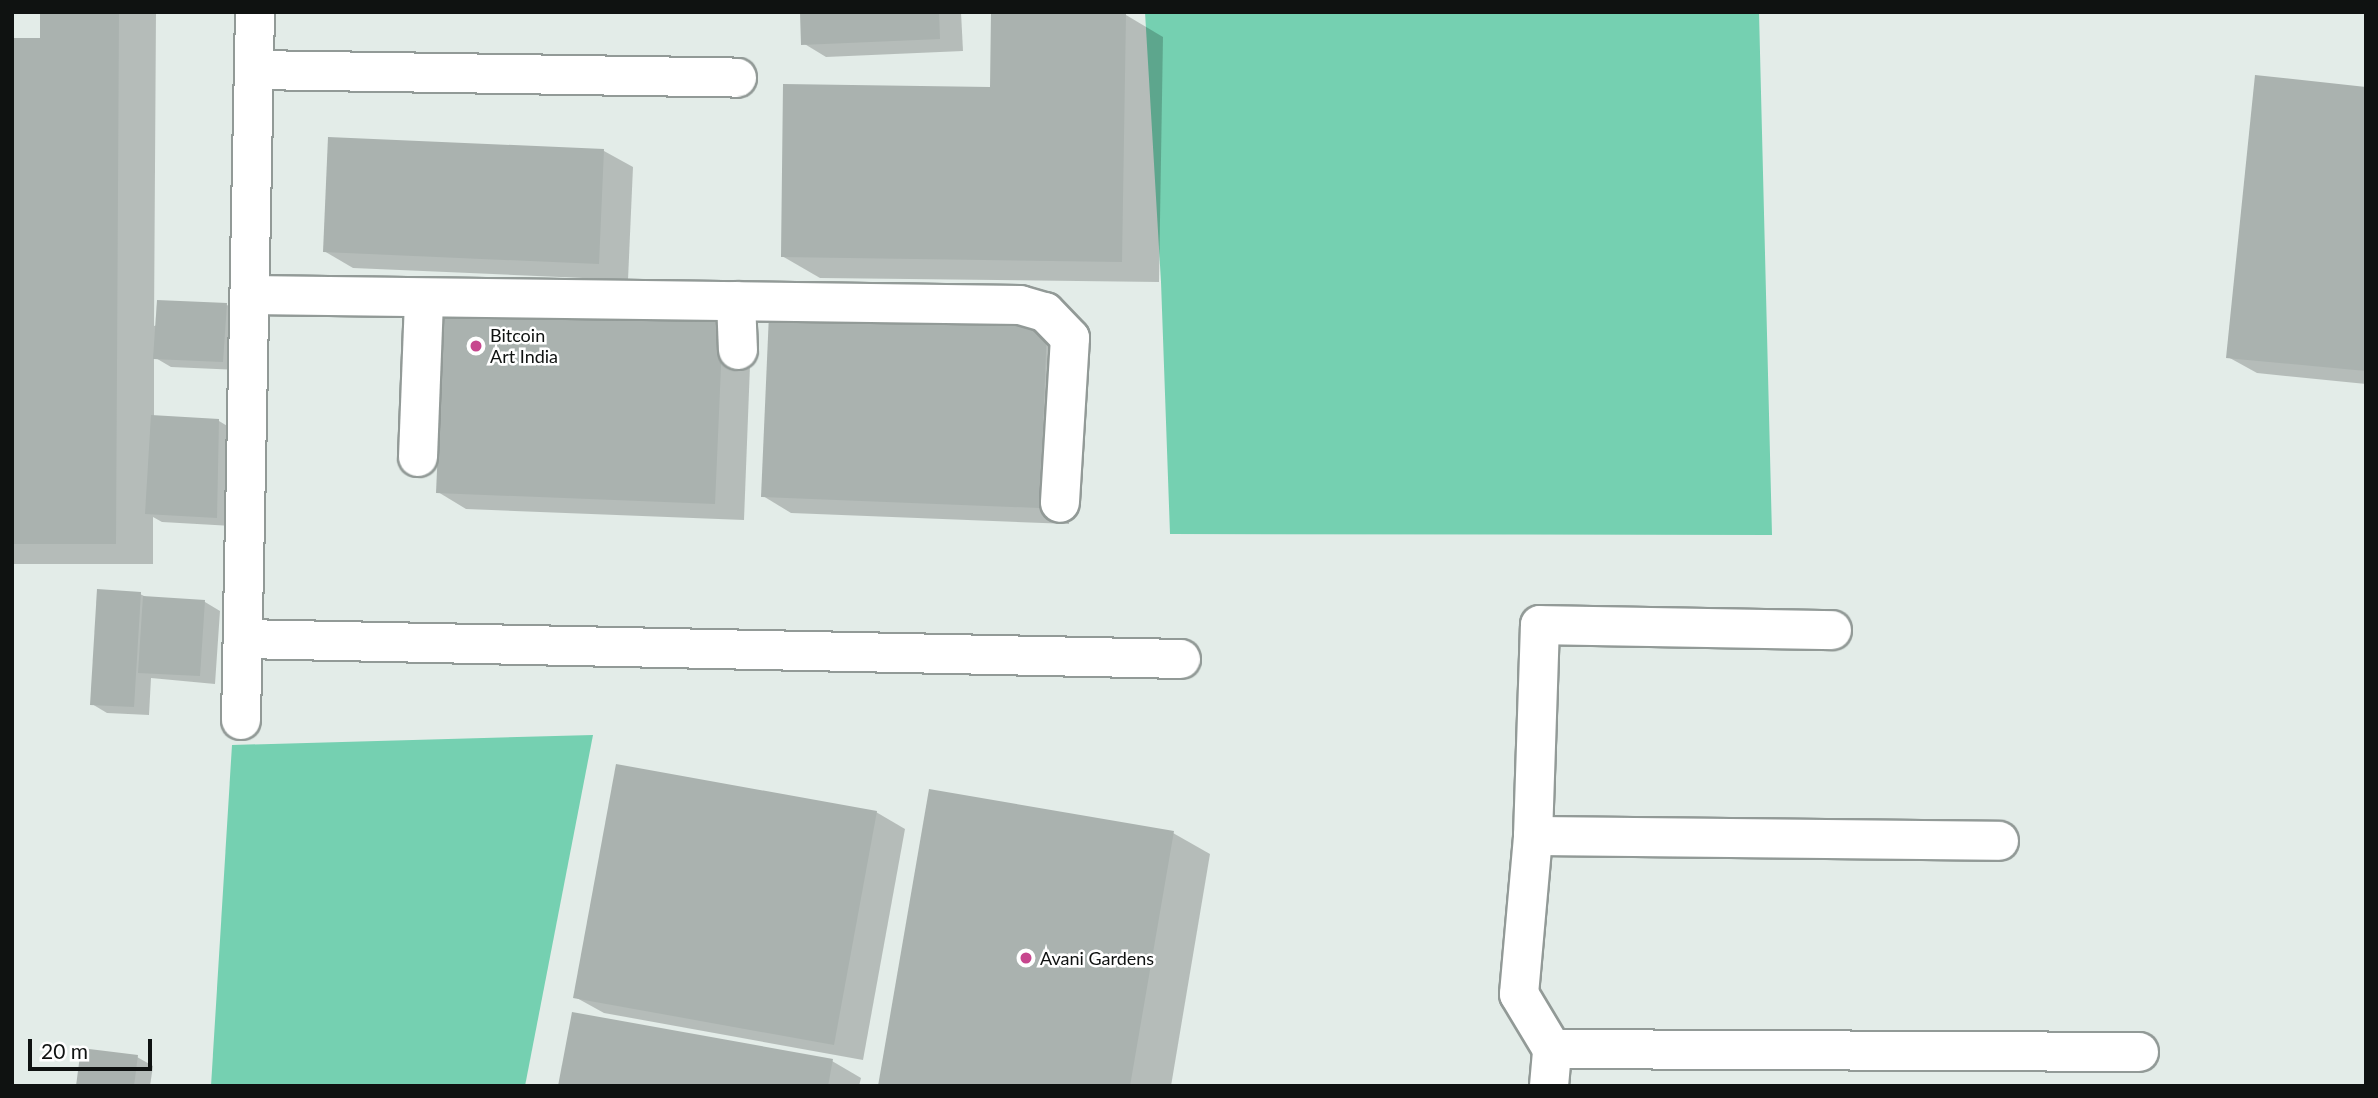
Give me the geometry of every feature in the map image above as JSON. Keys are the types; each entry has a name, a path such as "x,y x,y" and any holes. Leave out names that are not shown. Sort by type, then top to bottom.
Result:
{"street":[{"path":"241,720 255,12"},
{"path":"254,70 737,78"},
{"path":"250,295 1020,305 1045,312 1070,338 1060,503"},
{"path":"418,457 424,298"},
{"path":"736,301 738,350"},
{"path":"1832,630 1540,625 1533,836 1519,994 1550,1068 2139,1052"},
{"path":"243,639 1181,659"},
{"path":"1533,836 1999,841"}],"green space":[{"path":"1145,12 1759,12 1772,535 1170,534 1161,282"},
{"path":"593,735 525,1086 211,1086 232,745"}],"building":[{"path":"40,12 119,12 116,544 12,544 12,38 40,38"},
{"path":"800,12 939,12 940,39 801,45"},
{"path":"991,12 1126,13 1122,262 781,257 783,84 990,87"},
{"path":"2255,75 2366,87 2366,371 2226,358"},
{"path":"328,137 604,149 599,264 323,252"},
{"path":"157,300 227,303 223,362 153,359"},
{"path":"444,310 723,321 715,504 436,493"},
{"path":"769,314 1047,326 1040,508 761,497"},
{"path":"151,415 219,419 217,518 145,514"},
{"path":"97,589 141,592 134,707 90,705"},
{"path":"143,596 205,600 200,676 138,673"},
{"path":"616,764 877,811 834,1045 573,998"},
{"name":"Avani Gardens","path":"929,789 1174,831 1130,1086 878,1086"},
{"path":"572,1012 833,1059 828,1086 558,1086"},
{"path":"81,1048 138,1055 134,1086 76,1086"}],"place":[{"name":"Bitcoin Art India","path":"476,346"},
{"name":"Avani Gardens","path":"1026,958"}]}
